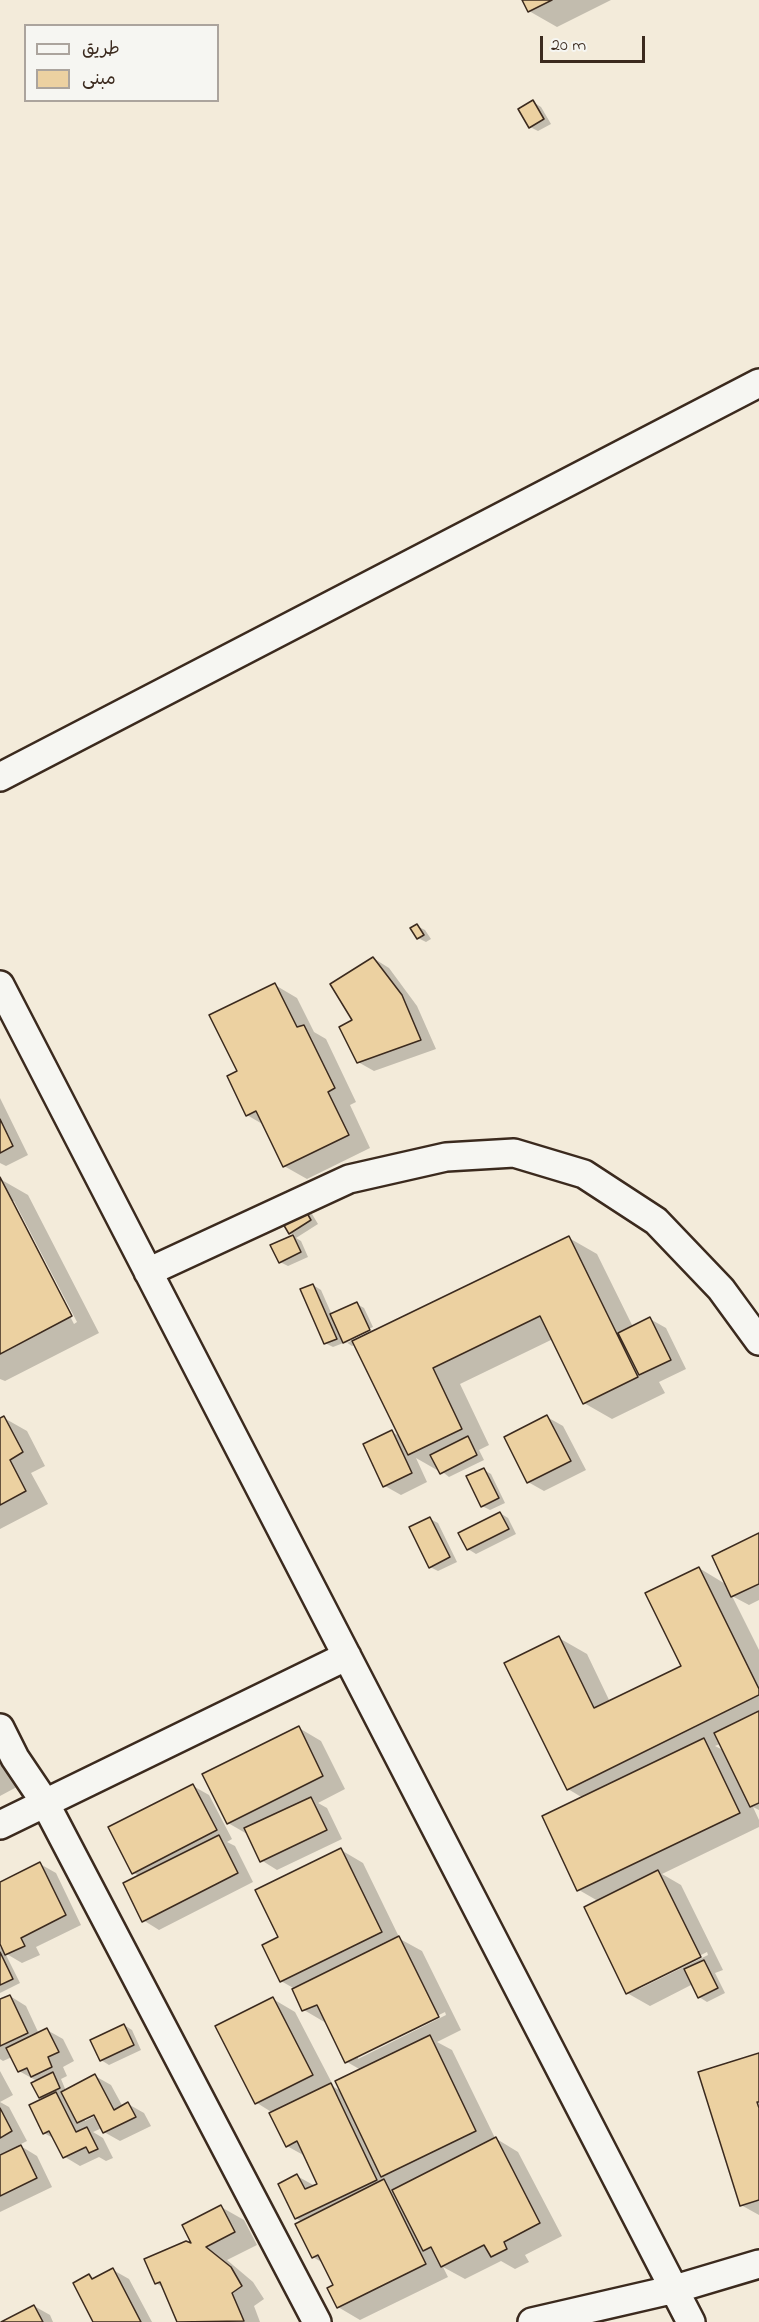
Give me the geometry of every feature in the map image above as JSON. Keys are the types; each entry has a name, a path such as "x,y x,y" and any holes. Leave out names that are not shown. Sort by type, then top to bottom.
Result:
{"street":[{"path":"0,777 759,383"},
{"path":"0,985 691,2322"},
{"path":"148,1272 349,1179 446,1157 514,1154 584,1174 656,1221 721,1289 759,1341"},
{"path":"0,1825 347,1656"},
{"path":"0,1728 15,1758 44,1802 317,2322"},
{"path":"532,2322 675,2289 759,2264"}],"building":[{"path":"522,0 552,0 528,12"},
{"path":"533,100 544,119 529,128 518,109"},
{"path":"417,924 424,935 417,939 410,928"},
{"path":"373,957 402,995 421,1040 357,1063 339,1027 352,1020 330,984"},
{"path":"275,983 297,1027 304,1025 335,1088 328,1092 349,1135 283,1167 256,1111 246,1116 227,1076 237,1071 209,1015"},
{"path":"0,1119 13,1146 0,1153"},
{"path":"0,1177 72,1316 0,1354"},
{"path":"304,1208 311,1220 289,1234 282,1222"},
{"path":"293,1235 301,1252 279,1263 270,1245"},
{"path":"569,1236 638,1377 583,1404 540,1316 433,1368 462,1429 408,1455 352,1341"},
{"path":"313,1284 337,1339 324,1344 300,1289"},
{"path":"357,1302 370,1330 343,1343 330,1314"},
{"path":"650,1317 671,1360 639,1375 618,1333"},
{"path":"547,1415 571,1461 527,1483 504,1437"},
{"path":"4,1416 23,1452 10,1460 26,1491 0,1505 0,1418"},
{"path":"392,1430 412,1473 383,1487 363,1444"},
{"path":"468,1436 477,1455 440,1474 430,1455"},
{"path":"484,1468 499,1498 481,1507 466,1476"},
{"path":"500,1512 509,1529 467,1550 458,1533"},
{"path":"430,1517 450,1557 429,1568 409,1527"},
{"path":"759,1533 759,1584 731,1597 712,1556"},
{"path":"699,1567 759,1689 759,1695 567,1790 504,1663 559,1636 594,1708 681,1666 645,1593"},
{"path":"759,1711 759,1803 750,1807 714,1733"},
{"path":"299,1726 323,1776 227,1824 202,1774"},
{"path":"704,1738 740,1813 577,1891 542,1816"},
{"path":"193,1784 217,1830 132,1874 108,1827"},
{"path":"311,1797 327,1830 260,1862 244,1828"},
{"path":"219,1835 238,1873 142,1922 123,1883"},
{"path":"341,1848 382,1932 280,1982 262,1945 278,1937 255,1890"},
{"path":"40,1862 66,1915 21,1938 25,1946 5,1955 0,1944 0,1882"},
{"path":"658,1870 701,1957 626,1994 584,1907"},
{"path":"399,1936 439,2017 345,2063 317,2005 302,2011 292,1989"},
{"path":"0,1952 13,1979 0,1985"},
{"path":"704,1960 718,1988 698,1998 684,1969"},
{"path":"10,1995 28,2033 0,2046 0,1999"},
{"path":"273,1997 313,2075 255,2104 215,2026"},
{"path":"124,2024 134,2045 100,2061 90,2040"},
{"path":"47,2028 59,2052 48,2057 52,2067 31,2077 27,2068 18,2072 6,2048"},
{"path":"430,2035 476,2131 381,2177 335,2081"},
{"path":"759,2053 759,2102 757,2102 759,2108 759,2200 740,2206 698,2072"},
{"path":"53,2072 60,2088 39,2098 31,2083"},
{"path":"95,2074 114,2110 128,2102 136,2117 103,2133 94,2115 77,2123 61,2092"},
{"path":"331,2083 377,2180 295,2219 278,2184 297,2174 305,2189 317,2184 297,2141 286,2147 269,2113"},
{"path":"56,2092 76,2132 87,2127 98,2149 89,2153 86,2147 63,2158 49,2131 43,2134 29,2105"},
{"path":"0,2108 12,2131 0,2138"},
{"path":"496,2137 540,2223 504,2242 507,2249 491,2257 484,2245 441,2267 431,2247 423,2251 392,2190"},
{"path":"21,2145 37,2178 0,2196 0,2155"},
{"path":"384,2179 426,2264 337,2308 327,2288 333,2285 318,2255 312,2258 295,2224"},
{"path":"221,2205 235,2232 206,2247 231,2267 242,2286 232,2293 244,2321 177,2322 160,2282 155,2284 144,2259 186,2241 191,2243 182,2225"},
{"path":"113,2268 141,2322 93,2322 73,2283 89,2274 92,2279"},
{"path":"34,2305 43,2322 1,2322"}]}
